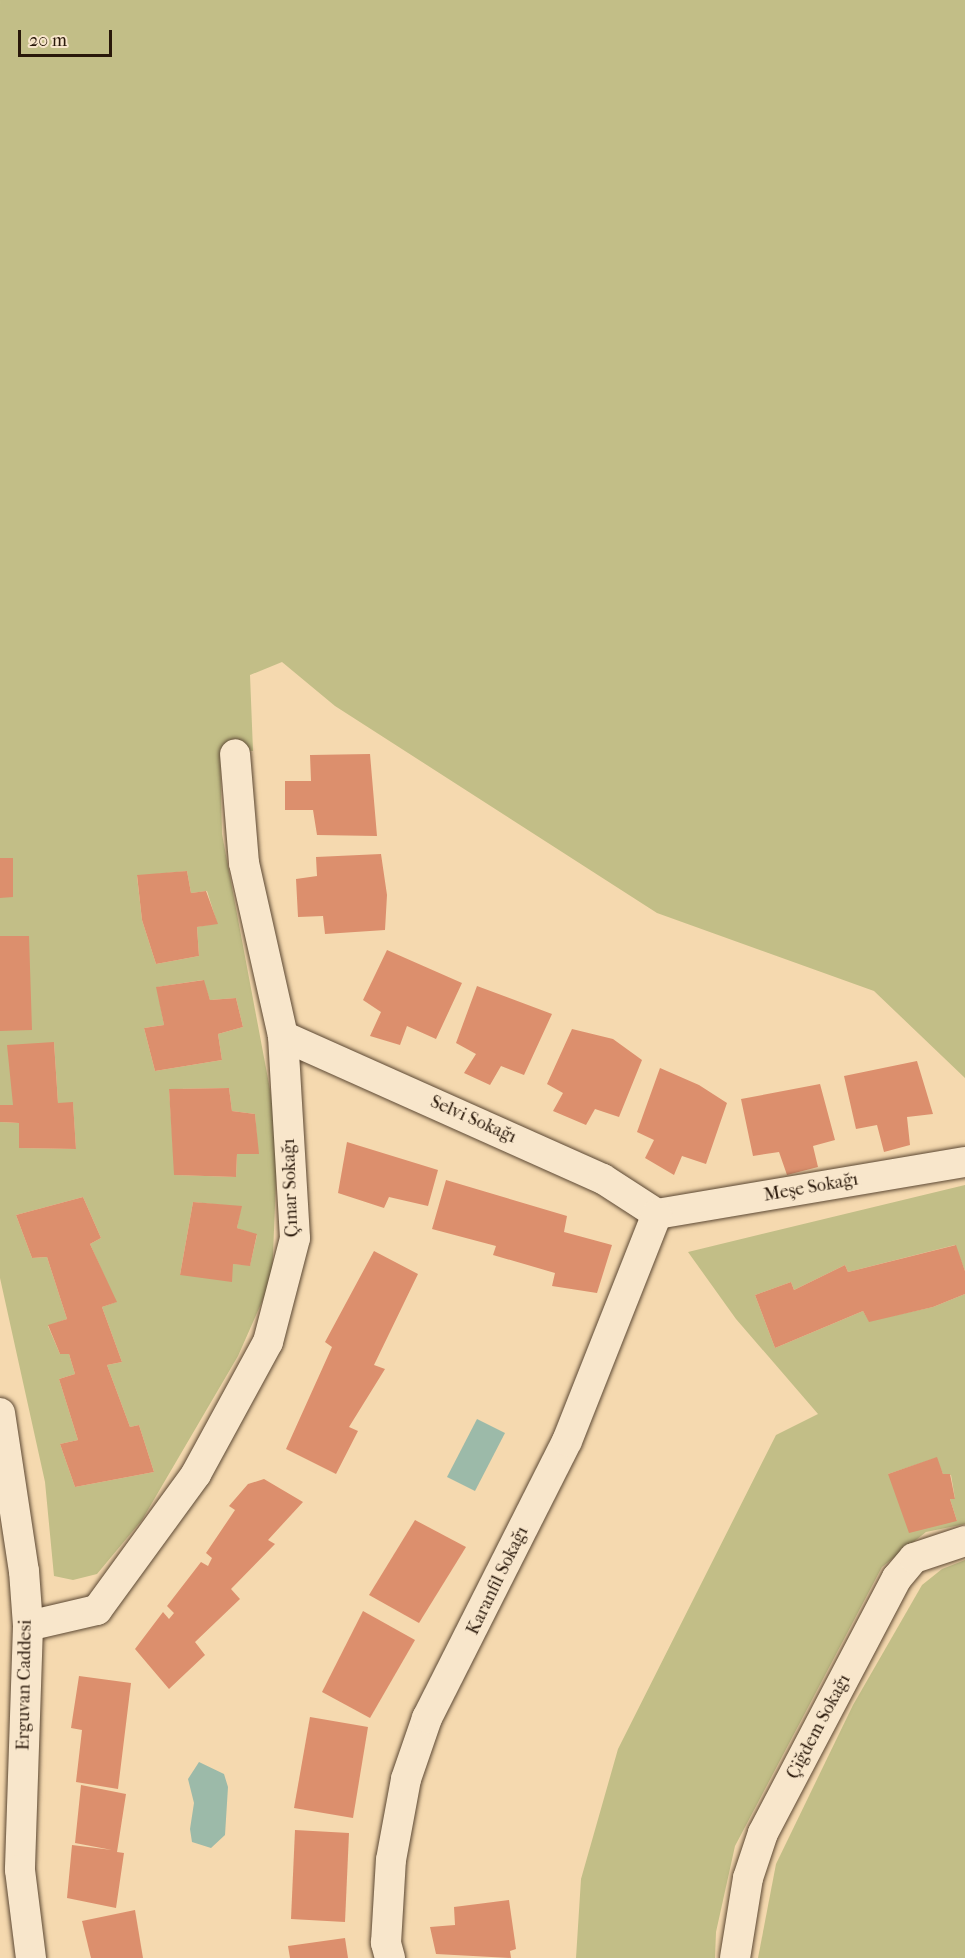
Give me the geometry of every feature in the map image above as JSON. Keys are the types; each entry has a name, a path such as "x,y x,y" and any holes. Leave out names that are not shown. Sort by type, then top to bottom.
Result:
{"street":[{"name":"Çınar Sokağı","path":"28,1626 97,1610 196,1474 268,1342 295,1238 283,1036 244,863 234,754"},
{"name":"Selvi Sokağı","path":"283,1036 603,1179 657,1214"},
{"name":"Meşe Sokağı","path":"657,1214 965,1162"},
{"name":"Karanfil Sokağı","path":"390,1958 386,1943 391,1860 406,1779 427,1718 567,1441 657,1214"},
{"name":"Erguvan Caddesi","path":"0,1413 24,1571 28,1626 20,1869 31,1958"},
{"name":"Çiğdem Sokağı","path":"735,1958 748,1878 763,1833 897,1578 914,1558 965,1541"}],"shaded area":[{"path":"0,0 965,0 965,1078 874,991 657,913 335,706 282,662 250,675 253,751 220,749 222,834 278,1132 272,1279 238,1356 142,1520 97,1574 73,1580 54,1576 45,1482 0,1278 0,1122 19,1123 20,1148 76,1149 73,1103 58,1103 54,1042 13,1105 0,1105","holes":["187,871 191,893 207,891 217,923 197,927 199,956 156,964 142,920 137,876","203,980 210,1000 236,998 243,1027 218,1034 222,1060 155,1071 144,1028 164,1025 157,987","229,1088 232,1111 255,1114 258,1154 237,1154 236,1177 175,1175 169,1089","83,1197 101,1238 90,1244 116,1302 102,1307 122,1362 107,1365 130,1427 139,1425 154,1472 75,1487 60,1444 78,1440 59,1379 75,1374 69,1354 60,1354 48,1326 67,1319 47,1257 32,1258 16,1215","193,1202 241,1207 237,1228 257,1235 250,1265 233,1264 180,1275"]},
{"path":"965,1185 965,1271 955,1245 848,1272 845,1265 794,1290 791,1282 755,1295 775,1348 863,1311 869,1321 933,1307 965,1294 965,1524 926,1532 882,1567 735,1846 716,1932 715,1958 576,1958 581,1879 618,1749 776,1435 818,1414 736,1319 688,1252","holes":["936,1458 943,1474 951,1475 955,1499 950,1499 957,1521 888,1474"]},
{"path":"477,1419 505,1433 475,1491 447,1477"},
{"path":"965,1560 965,1958 758,1958 776,1864 853,1705 922,1585 942,1569"},
{"path":"199,1762 224,1774 228,1787 225,1835 211,1848 192,1842 190,1829 194,1803 188,1779"}],"building":[{"path":"370,754 377,836 317,835 313,810 285,810 285,781 311,781 310,755"},
{"path":"381,854 387,895 385,930 325,934 323,916 298,917 296,879 317,876 316,857"},
{"path":"0,858 13,858 13,897 0,898"},
{"path":"187,871 191,893 206,891 218,924 197,927 199,956 156,964 142,920 137,875"},
{"path":"0,936 29,936 32,1030 0,1031"},
{"path":"387,950 462,983 436,1039 407,1026 400,1045 370,1036 381,1012 363,1000"},
{"path":"204,980 210,1000 236,998 243,1027 218,1034 222,1060 155,1071 144,1028 164,1025 156,987"},
{"path":"477,986 552,1014 524,1075 501,1066 490,1085 464,1073 476,1054 456,1043"},
{"path":"572,1029 613,1039 642,1060 619,1117 595,1109 586,1125 553,1111 563,1093 547,1084"},
{"path":"54,1042 58,1103 73,1102 76,1149 19,1148 19,1123 0,1122 0,1105 13,1105 7,1045"},
{"path":"917,1061 933,1114 907,1117 910,1145 884,1152 877,1125 856,1129 844,1076"},
{"path":"660,1068 699,1085 727,1103 706,1164 682,1156 674,1175 645,1158 654,1140 637,1132"},
{"path":"820,1084 835,1140 813,1146 818,1167 787,1175 779,1152 753,1156 741,1099"},
{"path":"229,1088 232,1111 255,1114 259,1154 237,1154 236,1177 174,1175 169,1089"},
{"path":"347,1142 438,1170 428,1206 389,1197 384,1208 338,1193"},
{"path":"446,1180 567,1216 564,1232 612,1245 597,1293 552,1286 555,1273 493,1255 496,1246 432,1229"},
{"path":"83,1197 101,1238 90,1244 117,1302 102,1307 122,1362 107,1365 130,1427 139,1425 154,1472 75,1487 60,1444 78,1440 59,1379 75,1374 69,1354 60,1354 48,1325 67,1319 47,1257 32,1258 16,1215"},
{"path":"193,1202 242,1206 237,1228 257,1234 250,1266 233,1264 232,1282 180,1275"},
{"path":"956,1245 965,1271 965,1294 933,1307 869,1322 863,1311 775,1348 755,1295 791,1282 794,1290 845,1265 848,1272"},
{"path":"374,1251 418,1274 374,1365 385,1369 349,1427 358,1431 336,1474 286,1449 332,1347 325,1342"},
{"path":"937,1457 943,1474 950,1474 955,1499 950,1499 957,1521 909,1533 888,1474"},
{"path":"264,1479 303,1502 268,1540 275,1544 231,1589 240,1599 195,1642 205,1655 169,1689 135,1649 163,1612 169,1619 174,1613 167,1606 201,1562 208,1566 212,1558 206,1553 235,1510 229,1506 248,1484"},
{"path":"415,1520 466,1547 419,1623 369,1595"},
{"path":"363,1611 415,1640 370,1718 322,1692"},
{"path":"79,1676 131,1683 118,1789 76,1782 82,1730 71,1728"},
{"path":"310,1717 368,1727 353,1818 294,1808"},
{"path":"81,1785 126,1794 117,1852 124,1853 116,1908 67,1898 72,1845 112,1850 75,1843"},
{"path":"295,1830 349,1833 345,1922 291,1919"},
{"path":"509,1900 516,1949 510,1951 511,1958 436,1954 430,1927 455,1925 454,1907"},
{"path":"135,1910 143,1958 91,1958 82,1921"},
{"path":"345,1938 348,1958 290,1958 288,1946"}]}
